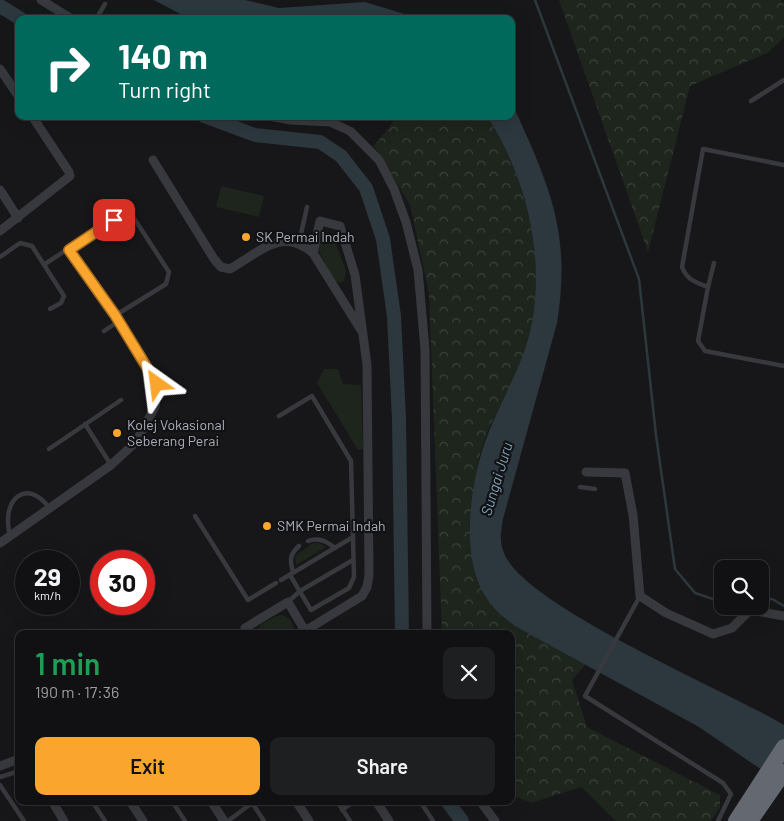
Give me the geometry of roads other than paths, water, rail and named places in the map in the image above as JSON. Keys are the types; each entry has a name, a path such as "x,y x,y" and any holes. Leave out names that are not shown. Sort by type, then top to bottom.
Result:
{"highway":[{"path":"750,821 784,747"},
{"path":"736,821 767,785 784,772"}],"street":[{"path":"41,0 65,15"},
{"path":"0,69 15,91"},
{"path":"0,231 68,179 69,172 35,120"},
{"path":"291,120 330,122 350,131 379,160 394,189 406,222 418,270 425,349 427,630"},
{"path":"154,160 214,259 221,267 230,269 279,240 299,243 313,252 361,330"},
{"path":"0,190 18,218"},
{"path":"306,630 362,596 367,587 367,365 355,275 340,226 320,221 313,252"},
{"path":"0,543 112,465 136,442 155,407 157,384 117,318 69,250"},
{"path":"586,472 625,473 633,515 640,596 666,613 713,634 732,628 750,610 784,616"},
{"path":"245,630 288,602 302,630"},
{"path":"0,766 15,760"},
{"path":"54,805 64,821"},
{"path":"133,805 143,821"},
{"path":"214,805 224,821"},
{"path":"299,805 310,821"},
{"path":"379,805 389,821"},
{"path":"483,805 495,821"}],"lane":[{"path":"98,15 105,4"},
{"path":"752,101 784,80"},
{"path":"708,287 692,281 686,276 682,267 703,149 784,165"},
{"path":"299,243 307,208"},
{"path":"45,264 69,250 128,209 169,272 166,284 117,318 104,331"},
{"path":"0,257 20,243 29,244 45,264 64,296 61,303 50,309"},
{"path":"714,263 698,341 700,347 705,351 784,366"},
{"path":"279,416 312,396 351,461 354,577 349,588 311,610 292,574 290,560 292,553 299,546"},
{"path":"49,449 122,400"},
{"path":"85,424 112,465"},
{"path":"580,487 595,489"},
{"path":"3,506 9,498 18,494 33,493 42,498 50,509"},
{"path":"1,516 10,536"},
{"path":"195,516 248,600 276,583"},
{"path":"281,580 353,537"},
{"path":"308,541 315,538 325,541 335,548"},
{"path":"288,602 300,591 353,560"},
{"path":"640,596 592,680 586,692 588,699 685,757 726,786 731,794 718,821"},
{"path":"0,777 15,771"},
{"path":"0,785 24,821"},
{"path":"95,805 105,821"},
{"path":"175,805 185,821"},
{"path":"228,821 248,805"},
{"path":"254,805 264,821"},
{"path":"339,805 350,821"},
{"path":"342,810 349,805"},
{"path":"423,805 433,821"}],"water":[{"path":"154,0 245,0 279,8 365,2 408,15 182,15"},
{"name":"Sungai Juru","path":"515,110 536,157 554,208 559,234 561,261 561,290 557,323 503,519 501,532 502,549 519,574 548,597 587,622 784,725 784,780 759,768 699,727 517,627 495,609 479,584 473,565 470,545 470,523 475,479 485,442 528,339 535,296 536,269 529,215 512,164 489,120 515,120"}],"waterway":[{"path":"535,0 639,279 656,435 675,569 695,593 714,599"},
{"path":"0,6 15,15"},
{"path":"215,120 255,135 320,142 341,156 366,188 383,239 394,316 399,419 402,630"},
{"path":"769,599 784,606"},
{"path":"450,805 462,821"}],"place":[{"name":"SK Permai Indah","path":"246,237"},
{"name":"Kolej Vokasional Seberang Perai","path":"117,433"},
{"name":"SMK Permai Indah","path":"267,526"}]}
